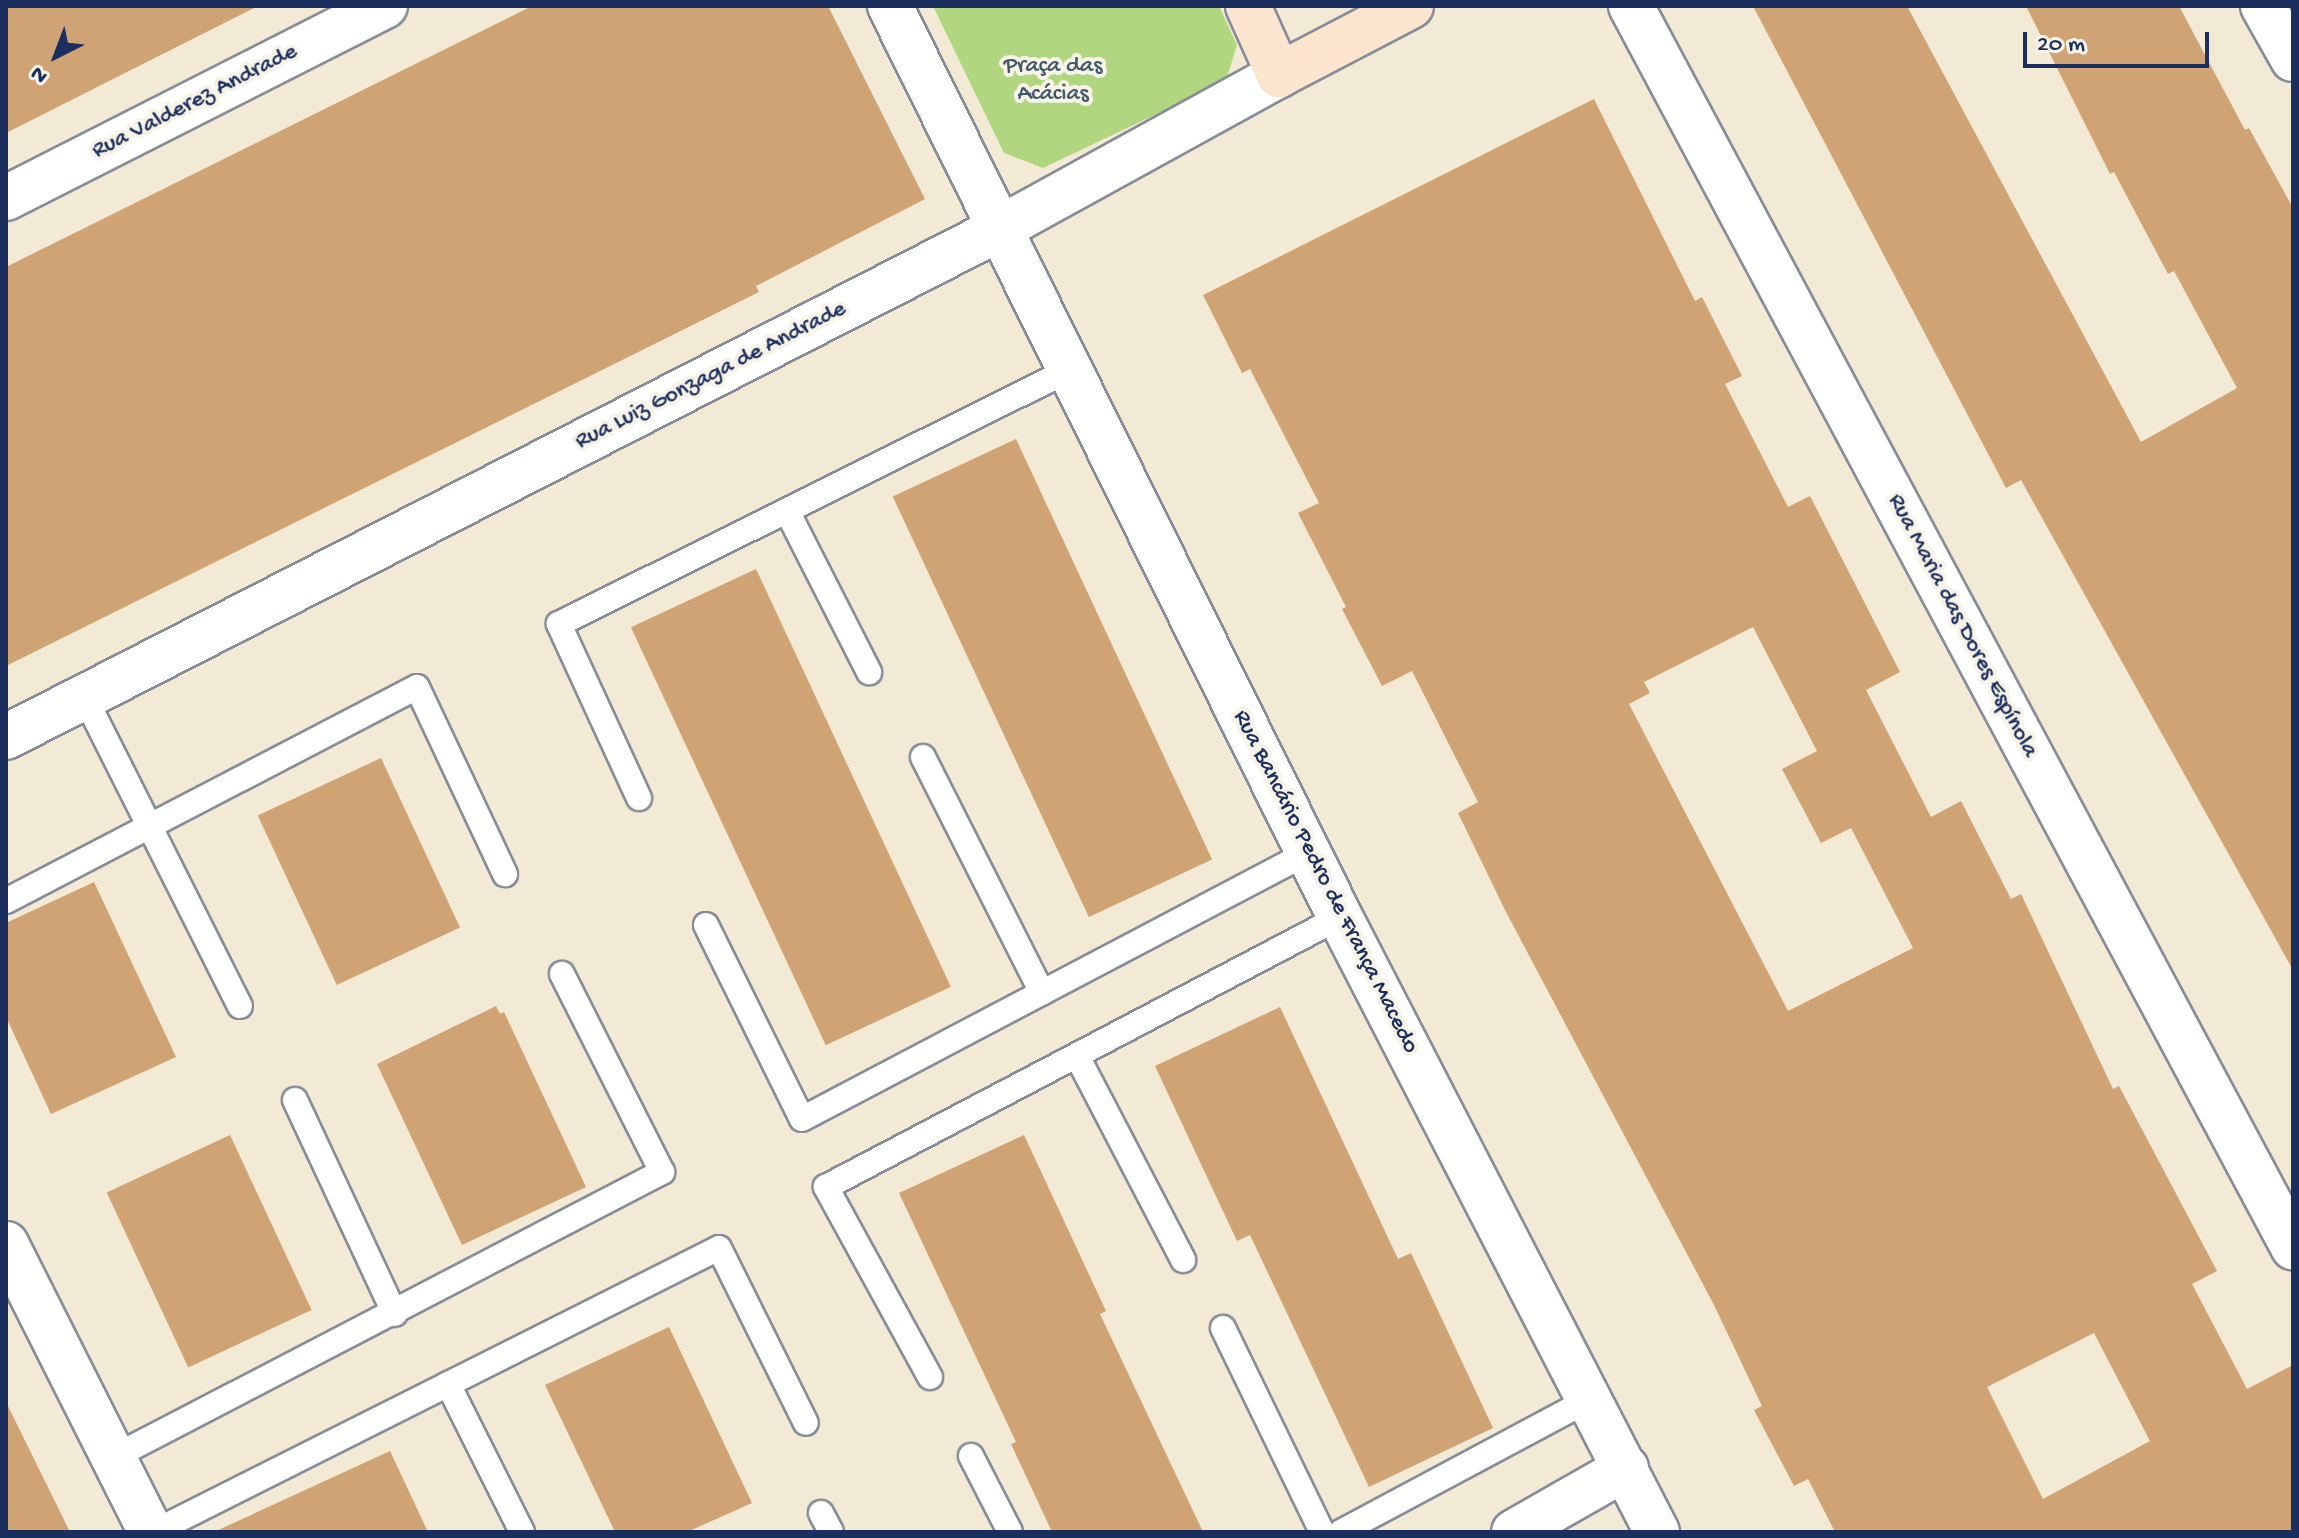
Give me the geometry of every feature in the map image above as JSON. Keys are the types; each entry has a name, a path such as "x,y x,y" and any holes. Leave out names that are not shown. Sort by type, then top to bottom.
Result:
{"street":[{"name":"Rua Valderez Andrade","path":"6,198 385,6"},
{"name":"Rua Bancário Pedro de França Macedo","path":"890,6 997,230 1340,917 1592,1398 1657,1532"},
{"path":"1248,6 1279,75"},
{"name":"Rua Luiz Gonzaga de Andrade","path":"6,737 997,230 1411,6"},
{"name":"Rua Maria das Dores Espínola","path":"1631,6 2293,1247"},
{"path":"2263,6 2293,59"},
{"path":"6,1244 152,1532"},
{"path":"1514,1532 1626,1468"}],"lane":[{"path":"639,798 559,624 1069,370"},
{"path":"787,511 869,672"},
{"path":"6,901 150,829 417,687 505,874"},
{"path":"84,696 240,1006"},
{"path":"923,757 1042,993"},
{"path":"706,925 802,1119 1309,852"},
{"path":"930,1377 826,1187 1340,917"},
{"path":"114,1457 395,1314 662,1172 562,974"},
{"path":"1077,1056 1183,1260"},
{"path":"295,1100 395,1314"},
{"path":"152,1532 719,1248 806,1423"},
{"path":"1223,1328 1322,1532"},
{"path":"448,1384 522,1532"},
{"path":"1341,1532 1592,1398"},
{"path":"971,1456 1010,1532"}],"green space":[{"name":"Praça das Acácias","path":"933,6 1219,6 1237,45 1226,81 1043,168 1004,153"}],"building":[{"path":"6,6 258,6 6,133"},
{"path":"532,6 828,6 925,199 756,286 759,292 6,666 6,267"},
{"path":"1753,6 1907,6 2141,442 2237,388 2174,271 2168,274 2114,172 2110,174 2026,6 2179,6 2245,130 2249,128 2293,208 2293,970 2021,480 2006,488"},
{"path":"1594,99 1695,301 1702,297 1742,376 1725,384 1788,507 1810,496 1900,672 1866,690 1931,817 1961,801 2011,899 2021,894 2113,1089 2119,1086 2217,1271 2192,1284 2247,1389 2293,1365 2293,1532 1835,1532 1808,1479 1794,1486 1754,1410 1762,1406 1714,1305 1505,910 1458,813 1478,802 1412,671 1382,686 1298,513 1319,503 1250,369 1242,373 1203,295","holes":["1753,627 1817,751 1782,769 1821,843 1851,828 1913,948 1788,1011 1629,704 1650,693 1644,682","2094,1333 2150,1441 2043,1499 1987,1387"]},
{"path":"1016,439 1212,860 1089,917 893,496"},
{"path":"756,569 951,987 826,1045 631,627"},
{"path":"381,758 460,927 337,985 258,815"},
{"path":"94,882 176,1057 51,1114 6,1017 6,923"},
{"path":"496,1006 500,1014 504,1012 586,1187 462,1245 377,1064"},
{"path":"1280,1007 1398,1259 1411,1253 1493,1428 1369,1487 1250,1235 1237,1241 1155,1066"},
{"path":"230,1135 312,1310 188,1367 107,1192"},
{"path":"1024,1135 1106,1311 1100,1314 1203,1532 1052,1532 1011,1444 1016,1442 899,1193"},
{"path":"669,1327 752,1503 687,1532 615,1532 545,1385"},
{"path":"6,1402 70,1532 6,1532"},
{"path":"390,1451 428,1532 214,1532"}]}
